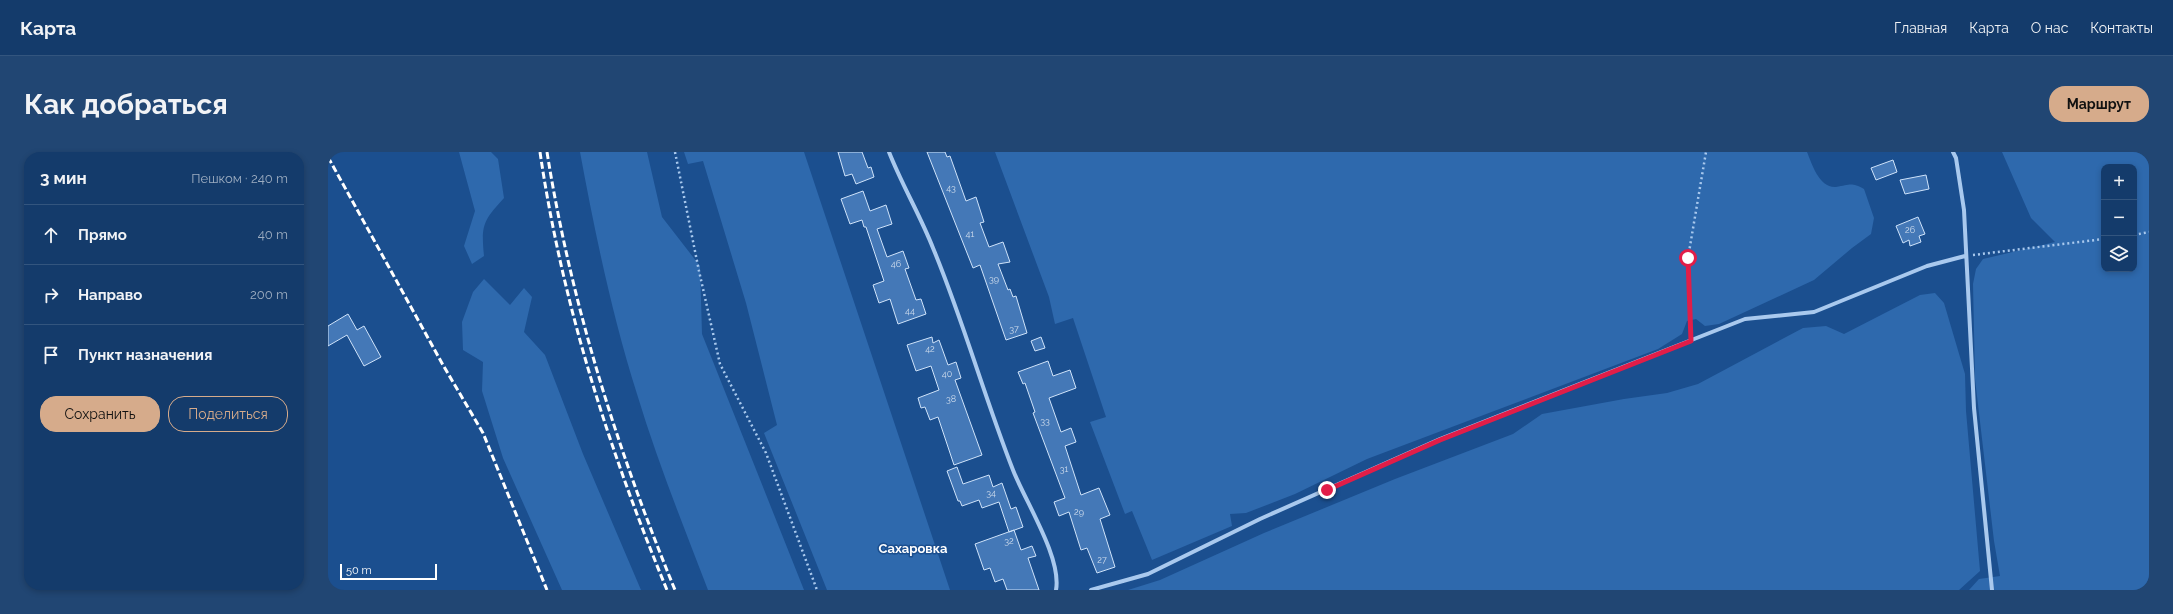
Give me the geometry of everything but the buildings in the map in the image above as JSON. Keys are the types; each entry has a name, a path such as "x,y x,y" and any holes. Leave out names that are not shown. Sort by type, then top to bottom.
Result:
{"street":[{"path":"889,152 933,247 962,321 991,412 1011,464 1042,534 1058,579 1056,590"},
{"path":"1953,152 1956,158 1964,210 1965,256 1974,408 1992,590"},
{"path":"1091,590 1148,574 1260,519 1440,440 1745,319 1814,312 1927,266 1965,256"}],"path":[{"path":"675,152 699,271 720,364 766,453 817,590"},
{"path":"1691,341 1688,258 1706,152"},
{"path":"2137,234 2149,232"},
{"path":"1965,256 2101,238"}],"shaded area":[{"path":"459,152 491,152 498,159 504,198 492,212 485,224 483,230 484,256 472,264 464,246 475,211"},
{"path":"580,152 647,152 662,217 700,266 702,334 804,590 708,590 662,468 628,364 605,274"},
{"path":"684,152 804,152 950,590 827,590 764,433 777,425 746,303 703,161 688,164"},
{"path":"995,152 1807,152 1814,169 1825,184 1836,187 1853,185 1864,189 1874,218 1871,234 1814,280 1719,324 1705,326 1696,319 1687,321 1682,334 1658,349 1367,459 1295,494 1246,513 1230,514 1232,526 1152,560 1132,511 1125,514 1090,422 1106,417 1073,318 1055,324 1049,297"},
{"path":"2002,152 2149,152 2149,590 1969,590 1979,579 2000,576 1994,541 1975,379 1973,284 1976,269 1983,259 2055,242 2031,218"},
{"path":"484,279 510,305 524,288 532,297 524,332 545,355 583,454 641,590 562,590 503,458 482,391 483,362 463,350 462,322 473,292"},
{"path":"1935,293 1944,303 1965,374 1966,411 1980,571 1959,590 1128,590 1160,580 1264,533 1395,479 1513,434 1542,414 1624,399 1667,393 1698,384 1803,328 1826,326 1844,334 1920,295"}],"railway":[{"path":"540,152 549,208 561,264 590,375 626,484 667,590"},
{"path":"547,152 569,264 598,375 634,483 675,590"},
{"path":"328,157 443,365 483,433 547,590"}],"district":[{"name":"Сахаровка","path":"913,548"}],"route":[{"path":"1327,490 1440,440 1577,384 1691,341 1688,258"}]}
